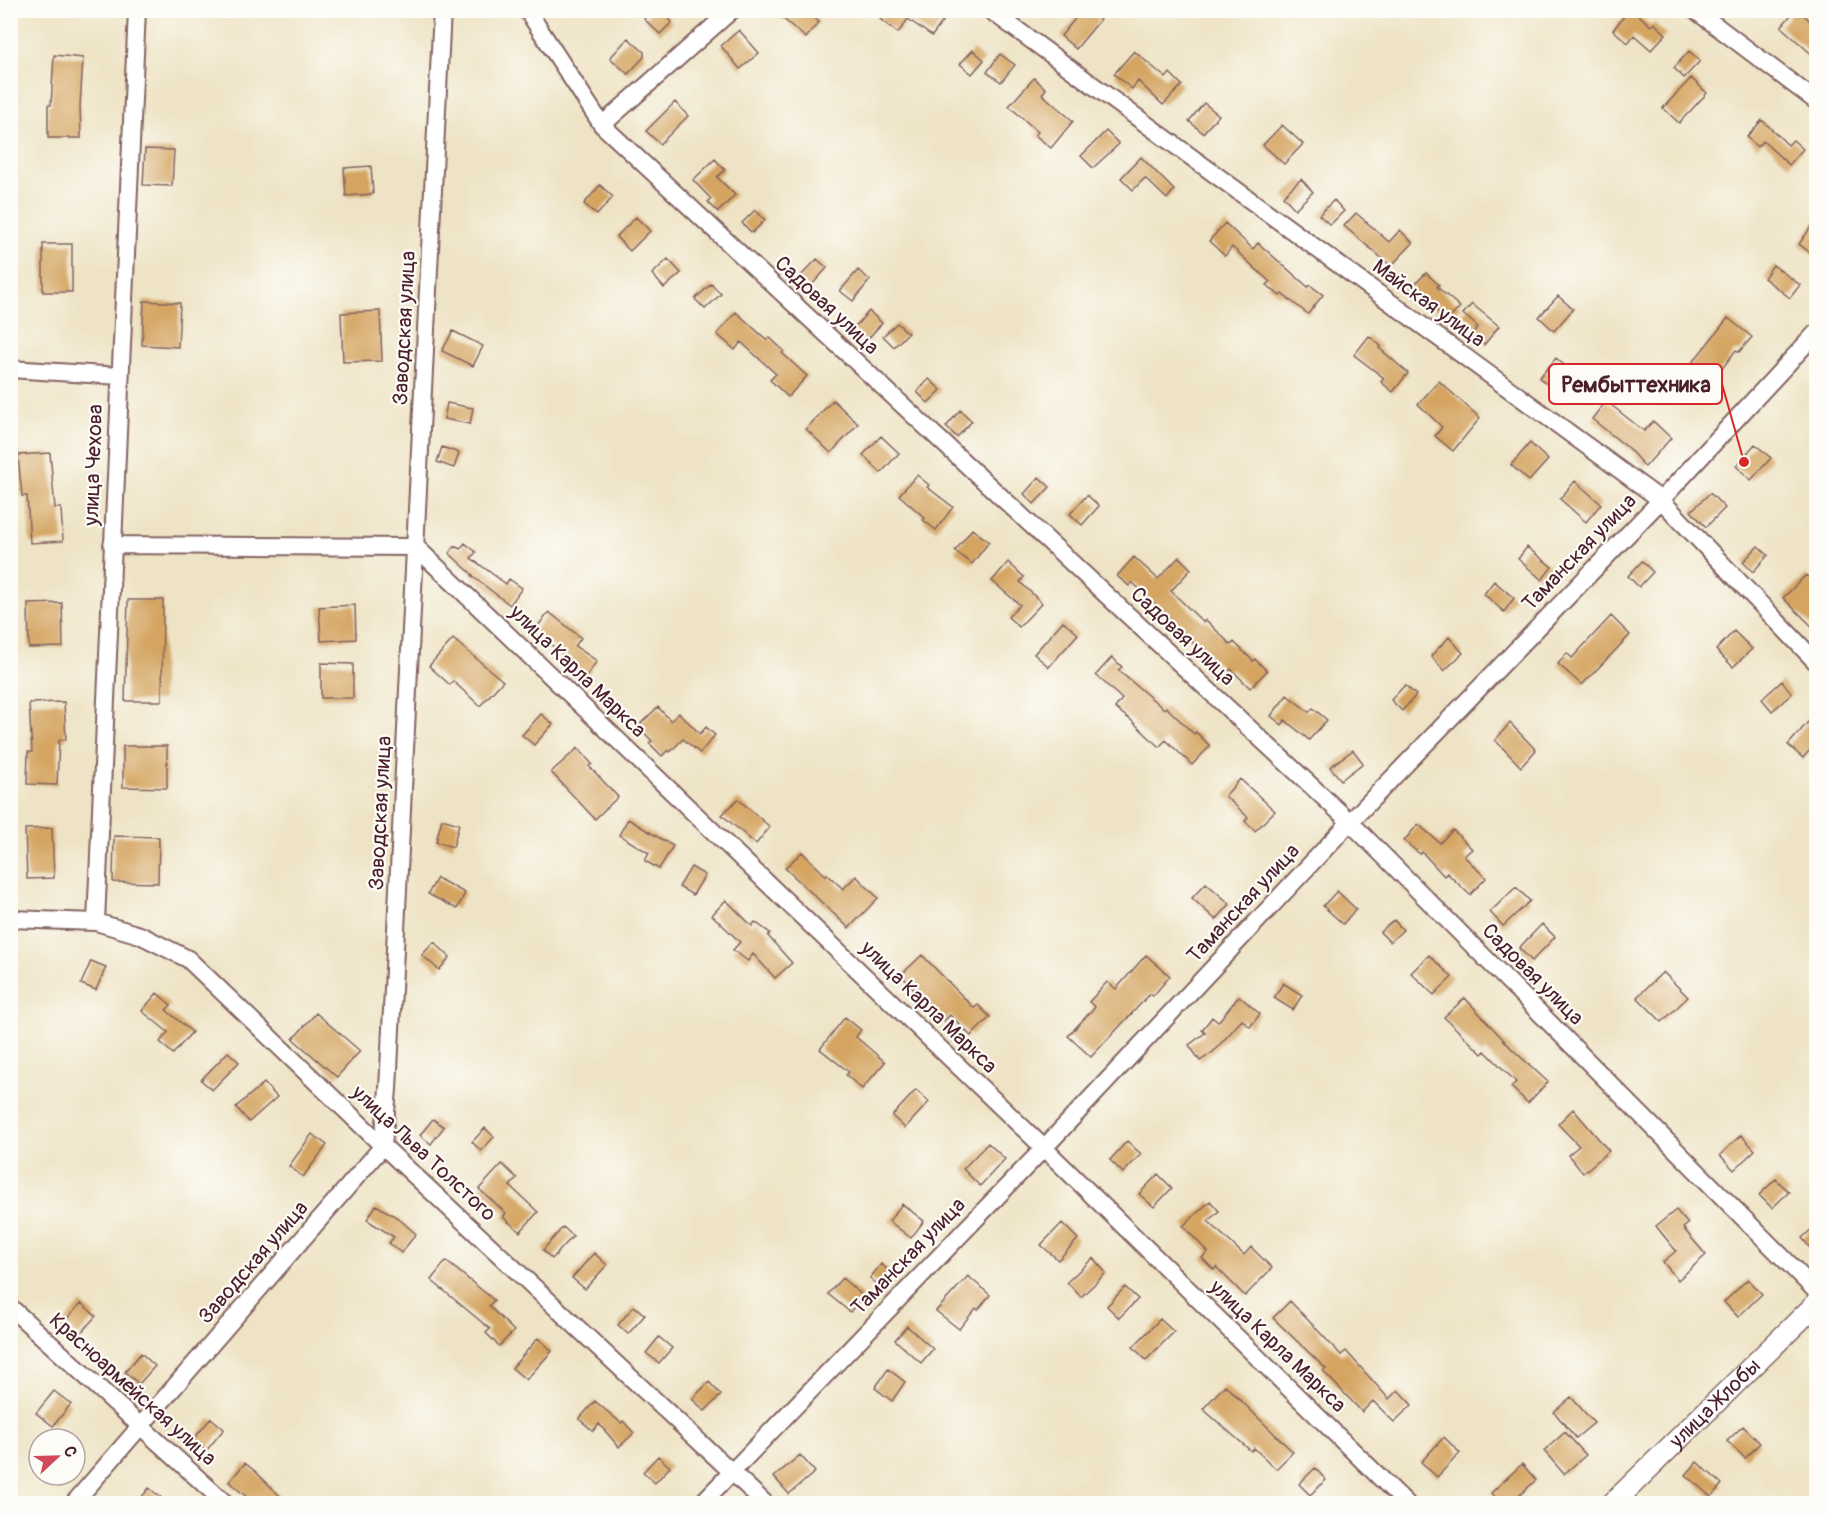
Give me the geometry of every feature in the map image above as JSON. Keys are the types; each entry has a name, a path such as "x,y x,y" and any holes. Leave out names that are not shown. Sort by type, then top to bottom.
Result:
{"street":[{"name":"улица Чехова","path":"96,922 137,10"},
{"name":"Заводская улица","path":"73,1503 383,1146 388,1089 442,10"},
{"name":"Садовая улица","path":"527,10 602,125 1350,822 1816,1291"},
{"path":"602,125 732,10"},
{"name":"Майская улица","path":"990,10 1661,500 1816,662"},
{"path":"1695,10 1816,101"},
{"name":"Таманская улица","path":"700,1503 1044,1148 1350,822 1661,500 1816,333"},
{"path":"10,369 120,376"},
{"path":"112,545 416,547"},
{"name":"улица Карла Маркса","path":"416,547 1044,1148 1407,1503"},
{"name":"улица Льва Толстого","path":"10,919 96,922 140,935 188,959 383,1146 766,1503"},
{"name":"улица Жлобы","path":"1612,1503 1816,1304"},
{"name":"Красноармейская улица","path":"10,1307 226,1503"}],"building":[{"path":"652,10 661,10 672,22 660,34 644,19"},
{"path":"773,10 806,10 819,22 806,38"},
{"path":"887,10 929,10 943,21 932,36 908,19 898,33 880,19"},
{"path":"1082,10 1088,10 1100,20 1076,49 1061,36"},
{"path":"1629,10 1633,10 1651,26 1654,23 1666,34 1651,50 1634,35 1628,43 1613,30"},
{"path":"1795,10 1799,10 1816,27 1816,58 1781,27"},
{"path":"739,30 759,53 740,69 721,46"},
{"path":"628,38 644,52 644,57 628,74 610,58"},
{"path":"973,50 984,60 972,74 960,64"},
{"path":"1134,51 1166,78 1170,73 1182,85 1163,105 1138,81 1132,89 1114,74"},
{"path":"1689,51 1700,61 1684,78 1674,68"},
{"path":"1000,54 1015,65 1001,82 987,72"},
{"path":"54,55 83,58 81,138 48,138 48,105 51,105"},
{"path":"1034,78 1046,89 1042,94 1073,121 1051,148 1035,135 1038,132 1009,106"},
{"path":"1691,78 1707,93 1679,123 1663,108"},
{"path":"675,102 688,116 660,144 646,131"},
{"path":"1204,103 1219,115 1203,133 1189,121"},
{"path":"1762,120 1788,145 1793,140 1803,149 1789,165 1763,141 1757,147 1747,137"},
{"path":"1282,125 1303,144 1284,164 1263,145"},
{"path":"1106,131 1119,144 1093,168 1081,156"},
{"path":"145,149 174,150 172,186 143,185"},
{"path":"1141,157 1174,190 1167,199 1145,178 1133,190 1121,178"},
{"path":"715,159 725,170 717,177 735,195 718,212 708,202 711,199 693,180"},
{"path":"371,166 373,194 346,196 344,168"},
{"path":"1301,179 1313,192 1295,209 1283,196"},
{"path":"600,185 613,197 597,215 584,204"},
{"path":"1334,200 1344,211 1330,225 1319,215"},
{"path":"755,210 765,220 752,233 742,223"},
{"path":"1356,213 1389,242 1400,230 1413,243 1391,266 1344,226"},
{"path":"636,217 650,231 630,251 616,237"},
{"path":"1816,220 1816,257 1799,244"},
{"path":"1225,223 1253,249 1258,243 1308,287 1310,285 1323,295 1308,314 1267,285 1270,282 1232,247 1225,256 1209,241"},
{"path":"43,244 72,244 72,292 43,292"},
{"path":"668,259 681,273 664,288 652,274"},
{"path":"817,259 827,268 809,288 798,279"},
{"path":"1773,265 1800,285 1790,298 1764,278"},
{"path":"858,270 870,280 853,301 840,291"},
{"path":"1426,273 1439,285 1437,287 1460,307 1448,320 1410,289"},
{"path":"711,284 721,294 705,309 695,299"},
{"path":"1558,296 1573,309 1554,331 1539,317"},
{"path":"144,301 180,303 178,347 142,345"},
{"path":"1472,304 1499,326 1484,345 1471,335 1478,327 1463,314"},
{"path":"380,311 382,361 343,362 341,313"},
{"path":"869,311 882,323 866,341 852,330"},
{"path":"736,312 767,340 769,337 784,351 782,353 807,376 788,397 770,380 776,374 741,342 735,350 717,334"},
{"path":"1728,318 1752,337 1739,352 1736,350 1709,386 1687,369"},
{"path":"897,323 908,333 894,347 883,336"},
{"path":"453,331 483,346 473,366 442,351"},
{"path":"1369,336 1381,346 1379,348 1408,373 1393,392 1381,382 1384,378 1354,355"},
{"path":"1556,358 1569,369 1553,389 1539,378"},
{"path":"929,379 941,390 928,403 917,392"},
{"path":"1439,381 1480,418 1453,451 1435,436 1442,427 1418,404"},
{"path":"833,400 858,424 831,453 806,429"},
{"path":"1606,401 1644,431 1653,421 1671,438 1645,467 1628,448 1592,419"},
{"path":"447,403 473,408 470,424 444,419"},
{"path":"960,410 972,421 957,437 946,427"},
{"path":"881,436 899,453 881,473 863,455"},
{"path":"1530,443 1548,460 1529,481 1511,465"},
{"path":"1755,444 1771,458 1751,480 1736,466"},
{"path":"442,447 459,453 454,468 437,462"},
{"path":"50,453 55,508 61,508 63,541 30,543 27,496 22,496 18,455"},
{"path":"917,475 929,485 927,487 953,507 936,530 899,495"},
{"path":"1039,477 1050,487 1034,504 1024,494"},
{"path":"1575,481 1601,504 1586,522 1560,499"},
{"path":"1710,493 1725,508 1706,527 1691,511"},
{"path":"1087,495 1099,506 1082,525 1070,514"},
{"path":"972,529 989,542 972,564 955,551"},
{"path":"465,543 476,552 471,558 506,584 509,579 522,588 510,605 472,576 449,553 455,546 460,549"},
{"path":"1758,546 1768,555 1753,572 1743,562"},
{"path":"1527,547 1552,567 1542,580 1518,559"},
{"path":"1134,557 1158,579 1179,557 1191,569 1171,591 1203,622 1206,620 1231,645 1234,642 1267,671 1250,688 1231,669 1227,673 1203,648 1200,650 1181,630 1179,633 1167,621 1170,618 1132,582 1129,586 1117,576"},
{"path":"1642,561 1653,572 1639,587 1628,576"},
{"path":"1008,562 1024,577 1020,582 1042,603 1019,627 1008,617 1020,605 992,581"},
{"path":"1806,575 1816,585 1816,630 1783,598"},
{"path":"1494,581 1514,598 1504,612 1484,594"},
{"path":"128,600 163,600 162,701 125,701"},
{"path":"62,603 63,647 29,648 28,604"},
{"path":"355,605 356,639 321,641 319,607"},
{"path":"549,612 581,638 575,646 597,661 586,677 575,669 577,666 533,632"},
{"path":"1611,616 1630,635 1582,685 1558,664 1567,653 1572,658"},
{"path":"1063,621 1078,634 1049,667 1034,654"},
{"path":"1734,631 1752,649 1733,667 1716,650"},
{"path":"1449,637 1463,653 1444,671 1431,656"},
{"path":"453,639 503,681 480,706 453,681 450,685 429,666"},
{"path":"1112,657 1122,667 1118,670 1164,709 1166,707 1210,746 1192,765 1166,740 1159,747 1115,708 1122,699 1096,675"},
{"path":"321,663 353,664 353,698 321,698"},
{"path":"1782,681 1792,694 1772,711 1762,699"},
{"path":"1405,685 1416,695 1402,711 1391,700"},
{"path":"1287,695 1309,712 1313,708 1327,720 1309,740 1285,720 1282,725 1271,716"},
{"path":"64,702 66,740 59,740 57,785 27,784 28,752 32,752 29,703"},
{"path":"658,707 671,721 679,713 700,734 706,727 715,735 700,753 683,739 670,752 668,750 662,756 649,743 652,741 638,726"},
{"path":"1816,713 1816,743 1803,758 1788,745"},
{"path":"541,714 553,724 534,745 522,735"},
{"path":"1510,723 1536,750 1521,767 1495,740"},
{"path":"123,746 167,746 167,788 123,787"},
{"path":"578,748 592,764 589,766 618,797 595,819 551,772"},
{"path":"1353,750 1363,763 1341,780 1330,767"},
{"path":"1240,779 1275,811 1255,831 1245,821 1248,817 1225,796"},
{"path":"738,799 770,827 756,844 722,815"},
{"path":"442,819 459,824 453,847 436,842"},
{"path":"628,819 673,846 659,869 645,861 649,853 619,835"},
{"path":"1418,824 1440,843 1453,830 1472,849 1464,856 1486,878 1470,895 1447,873 1444,876 1422,852 1420,854 1404,841"},
{"path":"52,828 54,878 27,879 25,829"},
{"path":"114,836 159,837 158,883 113,882"},
{"path":"802,852 843,889 856,876 878,898 849,928 785,868"},
{"path":"691,867 705,875 693,895 679,887"},
{"path":"437,878 465,893 457,909 428,894"},
{"path":"1206,883 1230,904 1216,920 1192,898"},
{"path":"1516,887 1530,901 1503,926 1490,912"},
{"path":"1337,891 1356,909 1343,924 1323,906"},
{"path":"726,900 752,926 755,922 770,933 768,936 792,963 775,978 753,954 748,961 733,950 740,942 712,915"},
{"path":"1394,920 1403,930 1390,942 1380,932"},
{"path":"1542,924 1555,937 1532,961 1519,948"},
{"path":"434,942 450,957 439,970 422,955"},
{"path":"922,955 974,1008 978,1005 990,1017 971,1036 950,1015 944,1021 901,975"},
{"path":"1146,955 1170,976 1091,1057 1068,1036 1095,1007 1089,1002 1107,982 1116,989"},
{"path":"1429,955 1452,977 1434,995 1411,973"},
{"path":"91,961 106,967 96,990 81,984"},
{"path":"1663,972 1688,997 1662,1022 1637,997"},
{"path":"1283,983 1302,995 1293,1010 1274,998"},
{"path":"157,993 171,1005 166,1010 192,1032 173,1054 160,1042 168,1032 142,1011"},
{"path":"1239,996 1260,1014 1250,1027 1242,1020 1213,1052 1200,1061 1189,1045 1205,1033 1202,1030 1212,1017 1218,1022"},
{"path":"1465,998 1513,1050 1548,1082 1528,1103 1511,1087 1516,1082 1485,1051 1482,1054 1444,1017"},
{"path":"316,1013 360,1051 337,1077 293,1039"},
{"path":"845,1017 861,1030 856,1037 885,1062 862,1089 846,1075 849,1072 820,1049"},
{"path":"228,1052 239,1062 212,1090 201,1080"},
{"path":"264,1083 277,1097 249,1122 236,1107"},
{"path":"916,1090 929,1102 905,1128 892,1116"},
{"path":"1573,1109 1609,1151 1583,1173 1568,1155 1579,1146 1558,1124"},
{"path":"433,1119 444,1127 431,1144 420,1135"},
{"path":"485,1128 494,1137 481,1151 472,1142"},
{"path":"312,1134 327,1145 303,1177 289,1166"},
{"path":"1741,1135 1755,1150 1734,1170 1720,1155"},
{"path":"1127,1141 1141,1154 1123,1173 1110,1160"},
{"path":"988,1143 1005,1159 980,1186 963,1169"},
{"path":"502,1164 517,1178 510,1186 538,1212 520,1232 503,1217 506,1213 479,1189"},
{"path":"1158,1174 1172,1188 1154,1207 1139,1194"},
{"path":"1776,1179 1789,1192 1772,1208 1759,1195"},
{"path":"1210,1201 1219,1211 1208,1221 1244,1255 1251,1247 1272,1268 1245,1296 1216,1267 1214,1270 1202,1258 1208,1252 1183,1226"},
{"path":"902,1204 924,1221 911,1238 889,1221"},
{"path":"376,1205 398,1218 416,1234 401,1253 389,1243 394,1237 367,1220"},
{"path":"1676,1210 1688,1224 1683,1228 1706,1255 1678,1280 1663,1262 1676,1251 1656,1226"},
{"path":"1062,1223 1078,1239 1058,1260 1041,1245"},
{"path":"1816,1225 1816,1255 1802,1238"},
{"path":"563,1227 573,1236 552,1259 543,1250"},
{"path":"594,1253 607,1265 585,1289 572,1278"},
{"path":"1093,1258 1106,1273 1081,1297 1067,1282"},
{"path":"446,1261 494,1300 489,1306 514,1331 499,1346 486,1333 490,1329 431,1280"},
{"path":"881,1264 892,1273 880,1287 870,1278"},
{"path":"968,1276 990,1295 959,1329 936,1311"},
{"path":"842,1278 863,1296 850,1312 828,1294"},
{"path":"1748,1279 1762,1294 1738,1317 1724,1302"},
{"path":"1125,1287 1138,1299 1119,1318 1107,1306"},
{"path":"1290,1301 1341,1355 1346,1351 1389,1399 1398,1390 1412,1405 1394,1422 1373,1401 1362,1412 1323,1371 1326,1369 1273,1318"},
{"path":"81,1303 96,1316 78,1336 63,1323"},
{"path":"634,1306 645,1315 628,1334 618,1325"},
{"path":"1160,1319 1174,1332 1146,1360 1133,1347"},
{"path":"907,1326 933,1349 921,1363 895,1340"},
{"path":"659,1337 672,1348 659,1363 646,1353"},
{"path":"538,1338 552,1351 526,1380 512,1368"},
{"path":"141,1353 155,1366 139,1384 125,1372"},
{"path":"888,1369 905,1382 892,1401 875,1388"},
{"path":"709,1382 721,1395 705,1411 692,1399"},
{"path":"1225,1385 1293,1452 1276,1469 1254,1448 1251,1451 1203,1409"},
{"path":"54,1391 71,1404 53,1426 36,1413"},
{"path":"1571,1397 1594,1423 1576,1438 1554,1412"},
{"path":"595,1401 621,1423 623,1421 634,1433 619,1447 599,1424 593,1431 579,1419"},
{"path":"211,1418 224,1429 206,1451 193,1440"},
{"path":"1743,1426 1760,1443 1745,1458 1727,1441"},
{"path":"1565,1432 1586,1455 1564,1474 1544,1451"},
{"path":"1444,1437 1460,1453 1437,1477 1421,1462"},
{"path":"800,1455 815,1472 789,1494 774,1477"},
{"path":"658,1456 670,1467 655,1483 643,1472"},
{"path":"1697,1462 1722,1484 1711,1497 1686,1475"},
{"path":"245,1463 287,1503 254,1503 229,1482"},
{"path":"1522,1464 1536,1480 1511,1503 1501,1503 1491,1493"},
{"path":"1315,1468 1326,1480 1310,1495 1299,1484"},
{"path":"149,1488 168,1503 137,1503"}],"place":[{"name":"Рембыттехника","path":"1744,462"}]}
